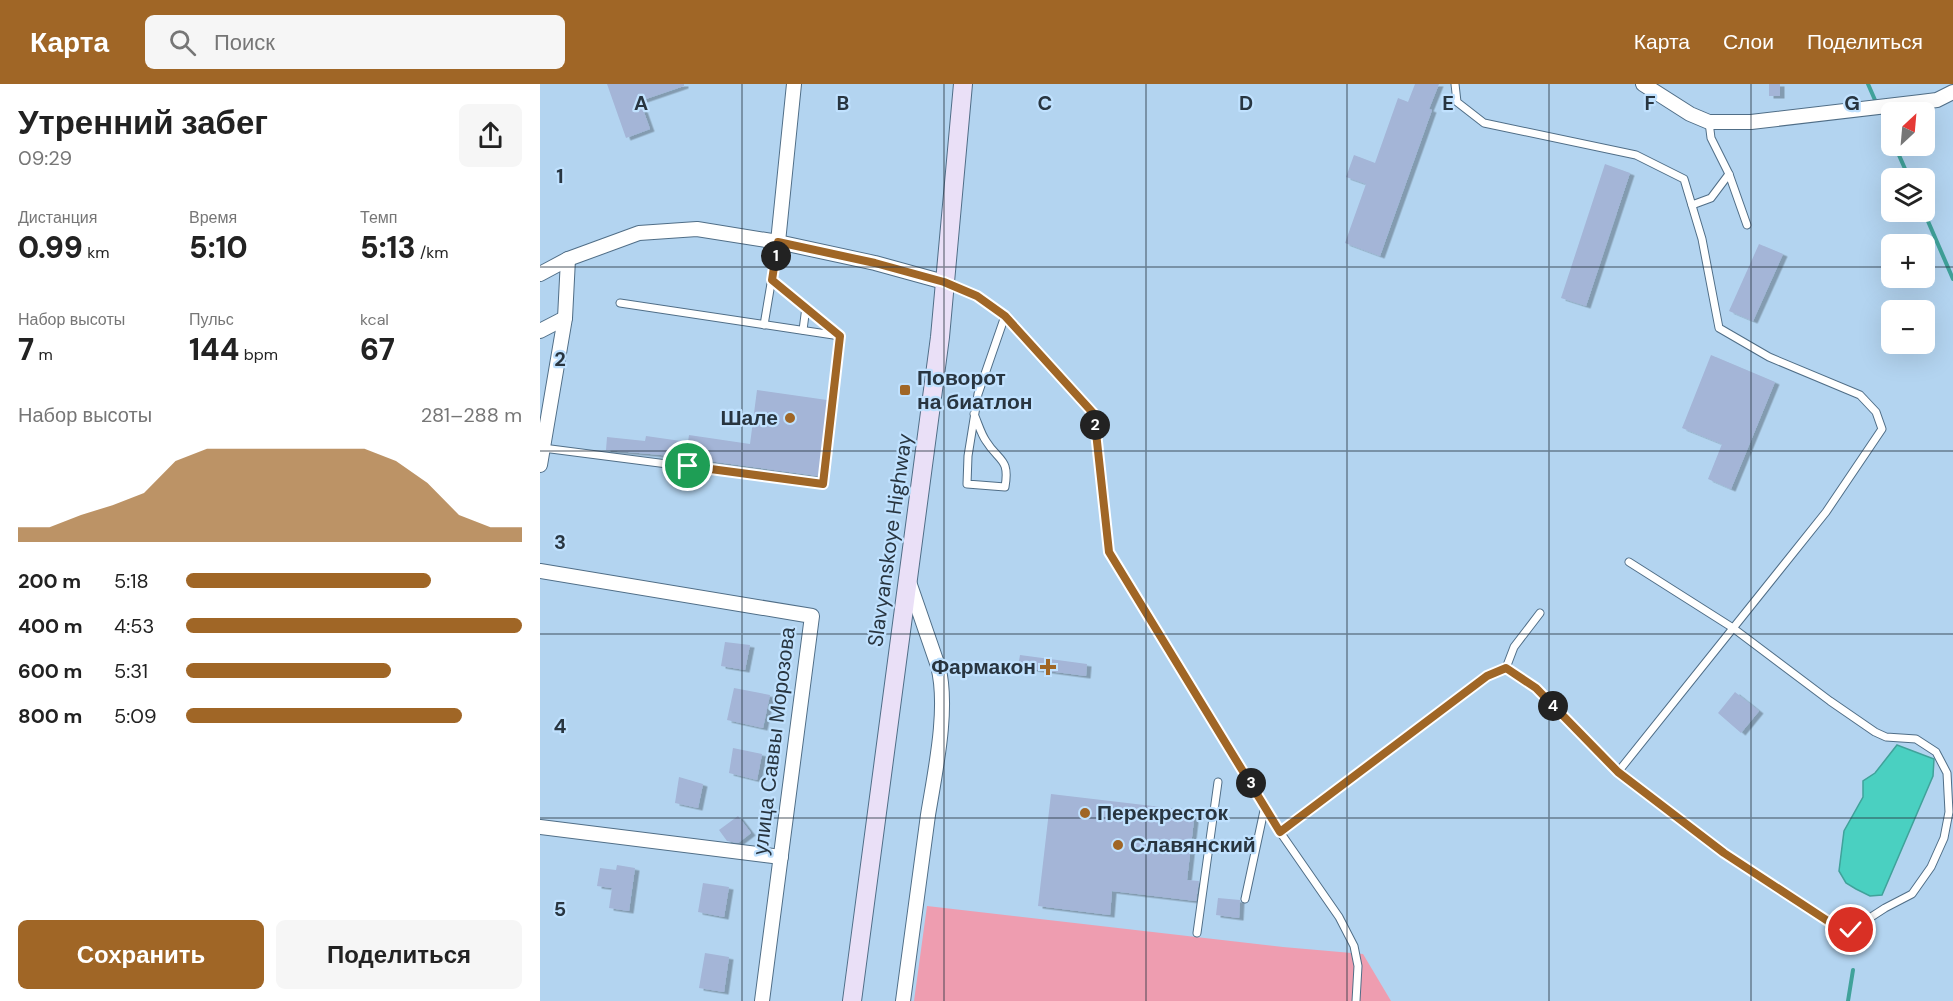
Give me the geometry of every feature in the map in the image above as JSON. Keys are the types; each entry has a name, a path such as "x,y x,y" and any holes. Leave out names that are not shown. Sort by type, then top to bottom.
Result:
{"main road":[{"name":"Slavyanskoye Highway","path":"852,1001 940,337 963,84"}],"street":[{"path":"778,242 794,84"},
{"path":"1643,84 1689,114 1709,122 1751,122 1921,102 1937,99 1953,92"},
{"path":"540,274 568,259 639,233 697,229 778,242 875,263 944,282"},
{"path":"540,465 565,318 568,259"},
{"path":"540,331 565,318"},
{"name":"улица Саввы Морозова","path":"540,571 812,616 762,1001"},
{"path":"903,1001 938,747 942,702 940,673 909,582"},
{"path":"540,827 781,857"}],"lane":[{"path":"1455,84 1457,102 1484,123 1636,154 1684,179 1702,239 1719,328 1769,357 1860,395 1876,412 1882,429 1826,512 1618,772"},
{"path":"1709,122 1711,138 1729,174 1748,225"},
{"path":"1692,205 1711,198 1729,174"},
{"path":"764,325 778,242"},
{"path":"772,280 840,336"},
{"path":"944,282 977,296 1005,316 1094,414 1109,552 1280,832 1339,917 1354,945 1358,966 1356,1001"},
{"path":"620,303 840,336"},
{"path":"803,330 806,307"},
{"path":"974,414 986,442 1000,457 1008,471 1005,487 967,484 968,456 974,414 978,394 1005,316"},
{"path":"543,447 823,484 840,336"},
{"path":"1506,668 1536,688 1618,772 1724,853 1840,929 1851,930 1912,894 1944,838 1949,812 1947,773 1936,752 1916,740 1886,737 1875,732 1733,628 1629,562"},
{"path":"1280,832 1487,676 1506,668 1514,647 1540,613"},
{"path":"1197,933 1218,782"},
{"path":"1245,900 1265,807"}],"shaded area":[{"path":"1897,745 1934,759 1933,776 1882,895 1870,896 1846,883 1839,871 1844,831 1863,797 1863,781 1875,773"},
{"path":"927,906 1363,954 1391,1001 914,1001"}],"building":[{"path":"607,84 684,84 684,86 640,101 650,129 626,138"},
{"path":"1415,84 1439,84 1429,109 1432,110 1380,256 1345,243 1366,184 1346,177 1354,155 1375,163 1398,98 1408,102"},
{"path":"1769,84 1780,84 1780,96 1769,96"},
{"path":"1605,164 1630,173 1586,306 1561,298"},
{"path":"1759,244 1783,254 1753,321 1729,311"},
{"path":"1711,355 1775,382 1731,489 1708,479 1722,444 1682,428"},
{"name":"Шале","path":"757,390 827,400 818,476 672,456 606,450 607,437 645,441 646,436 688,442 689,435 750,444"},
{"path":"725,642 750,645 745,670 721,666"},
{"path":"1020,655 1087,664 1086,676 1018,667"},
{"path":"734,688 770,695 763,728 727,720"},
{"path":"1735,692 1759,711 1741,733 1718,713"},
{"path":"733,748 762,754 757,780 729,773"},
{"path":"679,777 703,784 698,808 675,803"},
{"name":"Славянский","path":"1051,794 1195,811 1187,880 1199,881 1196,901 1112,891 1110,915 1038,906"},
{"path":"738,816 751,833 738,843 727,841 719,830"},
{"path":"617,865 635,868 629,911 609,908 612,888 597,886 600,868 616,870"},
{"path":"703,883 729,887 724,917 698,912"},
{"path":"1218,898 1240,900 1239,918 1216,915"},
{"path":"705,953 729,957 724,992 699,988"}],"waterway":[{"path":"1868,84 1875,100"},
{"path":"1899,156 1905,168"},
{"path":"1928,222 1953,279"},
{"path":"1848,1001 1853,970"}],"place":[{"name":"Поворот на биатлон","path":"905,390"},
{"name":"Шале","path":"790,418"},
{"name":"Фармакон","path":"1048,667"},
{"name":"Перекресток","path":"1085,813"},
{"name":"Славянский","path":"1118,845"}],"route":[{"path":"688,466 823,484 840,336 772,280 778,242 875,263 944,282 977,296 1005,316 1094,414 1109,552 1280,832 1487,676 1506,668 1536,688 1618,772 1681,821 1724,853 1840,929 1851,930"}]}
